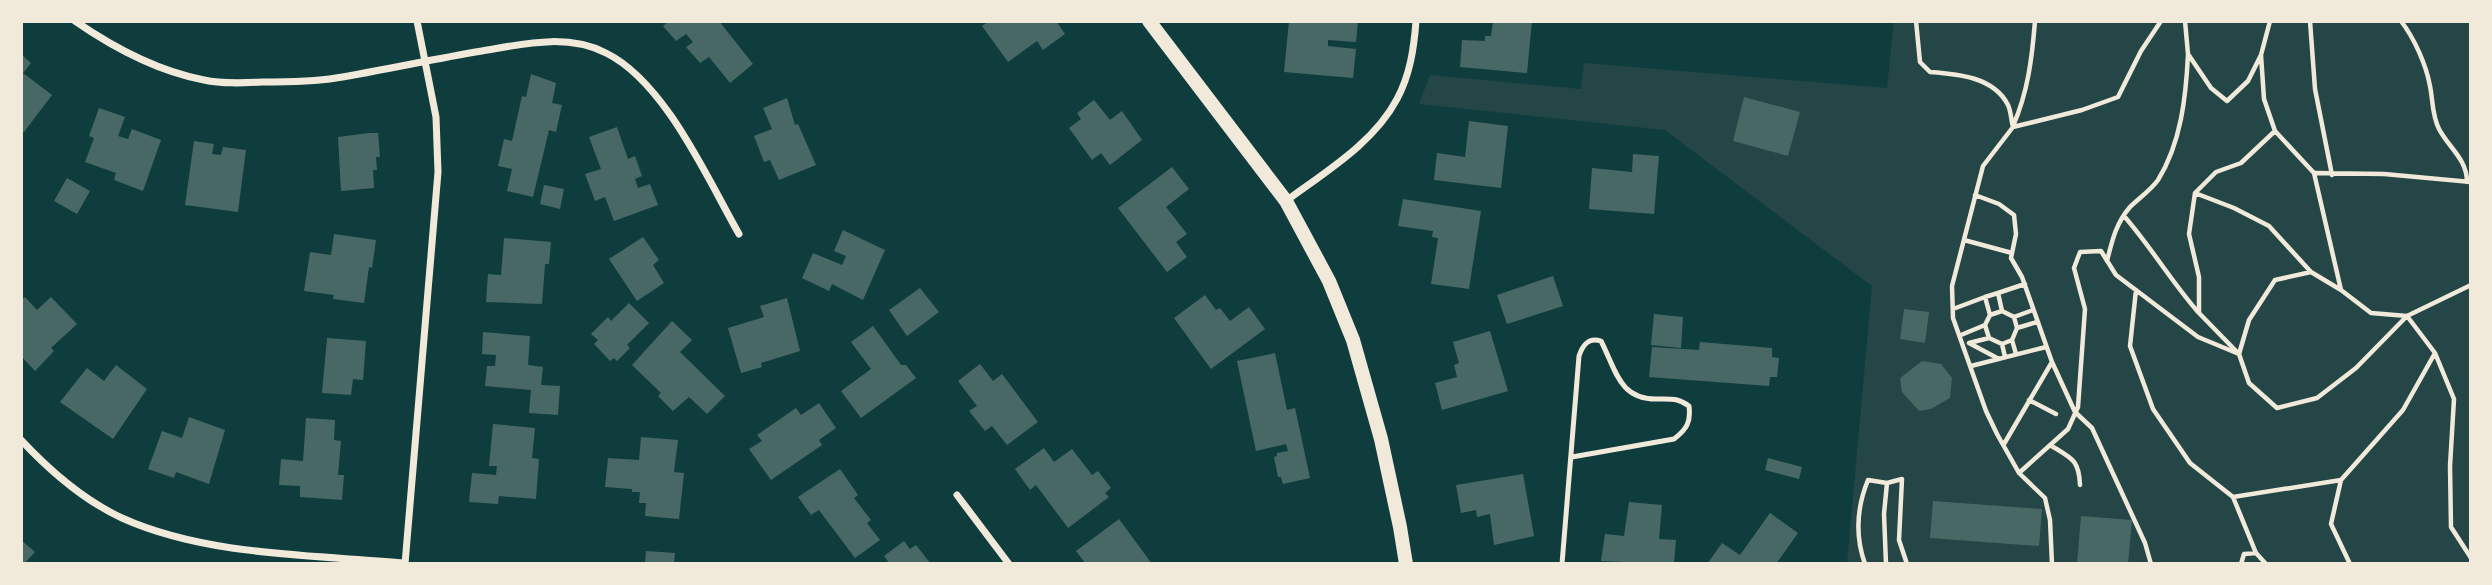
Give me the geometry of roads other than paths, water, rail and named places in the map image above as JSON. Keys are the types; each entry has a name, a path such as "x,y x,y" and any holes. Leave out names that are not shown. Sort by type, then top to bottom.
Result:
{"main road":[{"path":"1149,21 1286,201 1329,281 1353,340 1381,439 1406,564"}],"street":[{"path":"75,21 132,56 170,71 206,80 247,83 334,79 425,60 551,40 606,53 625,65 661,102 739,234"},
{"path":"21,440 46,466 84,496 122,518 170,535 233,548 405,564 438,172 436,117 417,21"},
{"path":"1286,201 1357,148 1383,120 1397,100 1407,76 1413,54 1416,21"},
{"path":"957,495 1009,564"}],"lane":[{"path":"1562,564 1579,356 1586,342 1595,339 1601,341 1621,385 1635,395 1656,400 1674,398 1689,406 1691,418 1686,430 1674,439 1572,457"}]}
